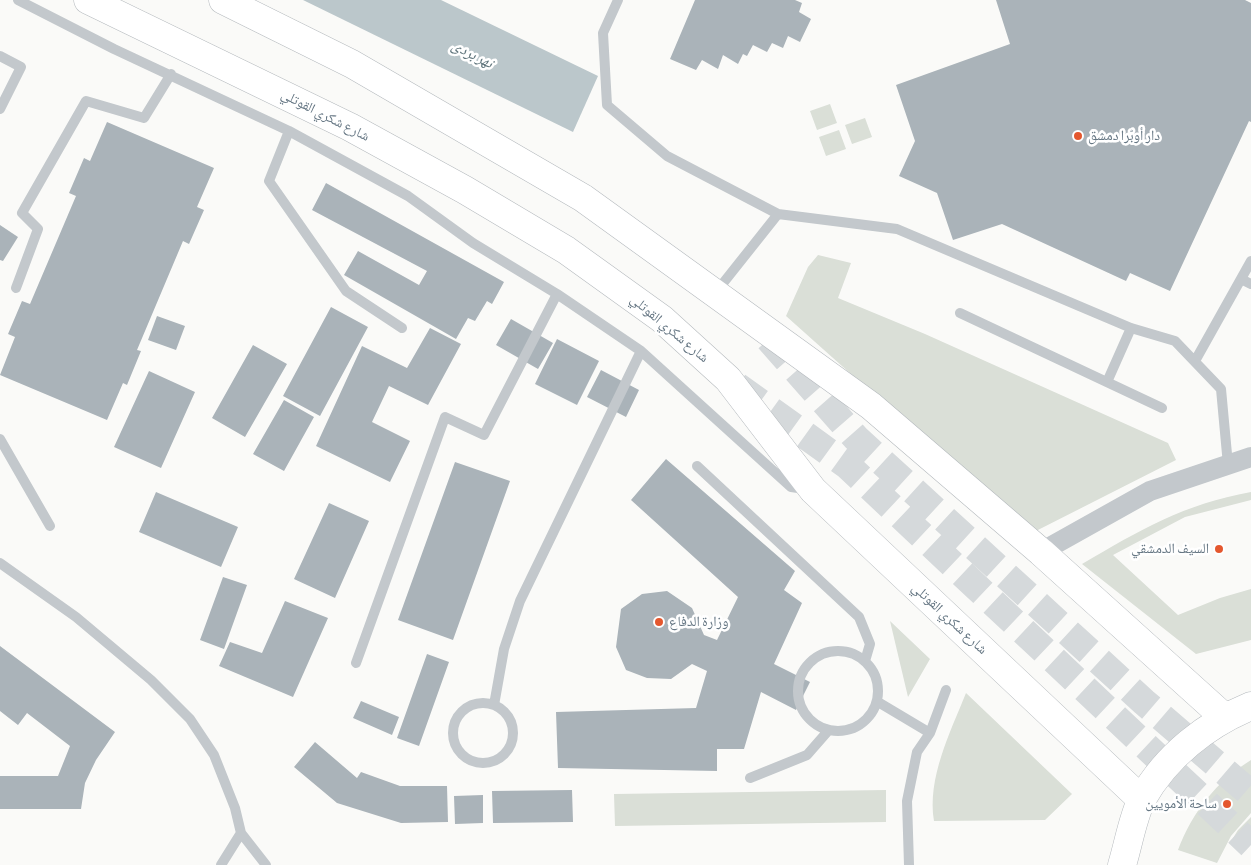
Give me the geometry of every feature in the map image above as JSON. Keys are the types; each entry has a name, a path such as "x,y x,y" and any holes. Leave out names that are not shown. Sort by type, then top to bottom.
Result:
{"highway":[{"name":"شارع شكري القوتلي","path":"88,0 350,126 566,250 662,319 728,379 813,490 1142,800"},
{"path":"223,0 352,64 583,198 871,406 1041,552 1224,717"},
{"path":"1122,865 1142,800 1177,753 1224,717 1251,706"}],"street":[{"path":"1041,552 1150,491 1251,457"}],"lane":[{"path":"18,0 289,131 408,196 473,242 557,294 641,350 791,487 813,490"},
{"path":"618,0 603,33 607,105 666,156 778,214 896,230 1131,328 1175,341 1221,389 1228,465"},
{"path":"0,56 21,67 0,109"},
{"path":"16,288 38,229 22,213 86,102 144,118 171,74"},
{"path":"289,131 269,180 346,291 402,328"},
{"path":"715,293 778,214"},
{"path":"1195,361 1251,261"},
{"path":"1241,279 1251,284"},
{"path":"356,663 445,417 484,435 557,294"},
{"path":"960,313 1162,408"},
{"path":"1107,382 1131,328"},
{"path":"494,705 504,649 520,601 641,350"},
{"path":"0,439 50,526"},
{"path":"697,466 859,617 870,644 865,661"},
{"path":"0,563 76,617 151,680 190,718 214,755 235,808 241,833 266,865"},
{"path":"841,650 854,654 865,661 873,669 877,680 878,702 868,718 853,729 841,732 828,731 816,725 806,716 800,704 798,691 800,678 806,666 822,654 841,650"},
{"path":"909,865 907,801 917,752 930,733 946,690"},
{"path":"878,702 930,733"},
{"path":"485,703 494,705 503,710 509,718 512,728 509,747 495,760 486,763 467,758 460,752 453,738 454,724 458,715 475,704 485,703"},
{"path":"750,778 807,755 828,731"},
{"path":"221,865 241,833"}],"shaded area":[{"path":"830,104 837,123 817,130 810,111"},
{"path":"865,118 872,137 852,144 845,125"},
{"path":"839,130 846,149 826,156 819,137"},
{"path":"818,255 851,263 838,298 925,334 1168,443 1176,460 1030,534 786,316 808,267"},
{"path":"1251,492 1251,500 1185,517 1113,555 1178,615 1220,598 1251,589 1251,640 1196,654 1082,564 1143,529 1183,511 1227,497"},
{"path":"890,621 930,659 908,697"},
{"path":"966,693 1072,794 1045,820 934,821 934,788 941,756"},
{"name":"ساحة الأمويين","path":"1251,760 1251,813 1231,836 1217,863 1178,850 1198,810 1216,788"},
{"path":"886,790 886,822 615,826 614,794"},
{"path":"1251,817 1251,838 1243,851 1230,843 1238,830"}],"water":[{"name":"نهر بردى","path":"303,0 441,0 598,76 573,132"}],"building":[{"path":"695,0 795,0 802,3 799,12 811,19 800,42 788,36 783,48 772,43 767,52 753,45 747,56 743,54 738,64 723,55 718,69 702,60 696,70 670,59"},
{"path":"996,0 1245,0 1251,3 1251,122 1249,121 1170,291 1130,273 1126,281 1002,224 953,240 937,193 899,176 915,141 896,85 1010,44"},
{"path":"107,122 214,168 197,207 204,210 189,244 183,241 137,350 141,351 127,385 123,383 107,420 0,375 15,337 8,334 22,301 30,304 76,196 69,193 84,158 90,161"},
{"path":"326,183 504,282 492,304 487,301 475,321 468,318 456,339 344,275 358,251 419,285 427,271 312,210"},
{"path":"0,225 18,237 3,261 0,260"},
{"path":"331,307 368,327 320,416 283,396"},
{"path":"157,316 185,326 176,350 148,340"},
{"path":"511,319 553,343 538,369 496,345"},
{"path":"430,328 461,344 428,405 389,386 372,422 410,441 390,482 316,446 362,346 407,368"},
{"path":"557,339 599,361 577,405 535,384"},
{"path":"253,345 287,364 245,437 212,418"},
{"path":"601,370 639,390 626,417 587,397"},
{"path":"149,371 195,392 161,468 114,447"},
{"path":"284,400 314,417 284,471 253,454"},
{"name":"وزارة الدفاع","path":"666,459 795,571 784,590 802,603 774,664 810,682 796,710 761,692 744,749 717,749 717,771 558,768 556,712 696,708 707,671 692,664 671,679 647,678 626,670 616,647 621,609 642,594 667,591 692,608 704,635 717,640 738,597 631,500"},
{"path":"455,462 510,481 453,640 398,620"},
{"path":"156,492 238,527 221,567 139,532"},
{"path":"329,503 369,521 335,598 294,579"},
{"path":"223,577 247,585 224,649 200,640"},
{"path":"285,601 328,618 293,697 219,666 230,642 262,653"},
{"path":"0,646 115,732 96,760 85,783 81,809 0,809 0,776 58,776 70,746 27,713 18,725 0,711"},
{"path":"427,654 449,662 419,746 397,738"},
{"path":"361,701 399,717 392,735 353,718"},
{"path":"315,742 357,778 361,772 400,786 447,786 448,822 401,823 337,803 294,767"},
{"path":"572,790 573,822 493,823 492,791"},
{"path":"483,795 483,823 455,824 454,796"}],"tunnel":[{"path":"769,339 856,438 1144,702 1251,794"},
{"path":"737,386 848,466 1251,845"}],"place":[{"name":"دار أوبّرا دمشق","path":"1078,136"},
{"name":"السيف الدمشقي","path":"1219,549"},
{"name":"وزارة الدفاع","path":"659,622"},
{"name":"ساحة الأمويين","path":"1227,804"}]}
